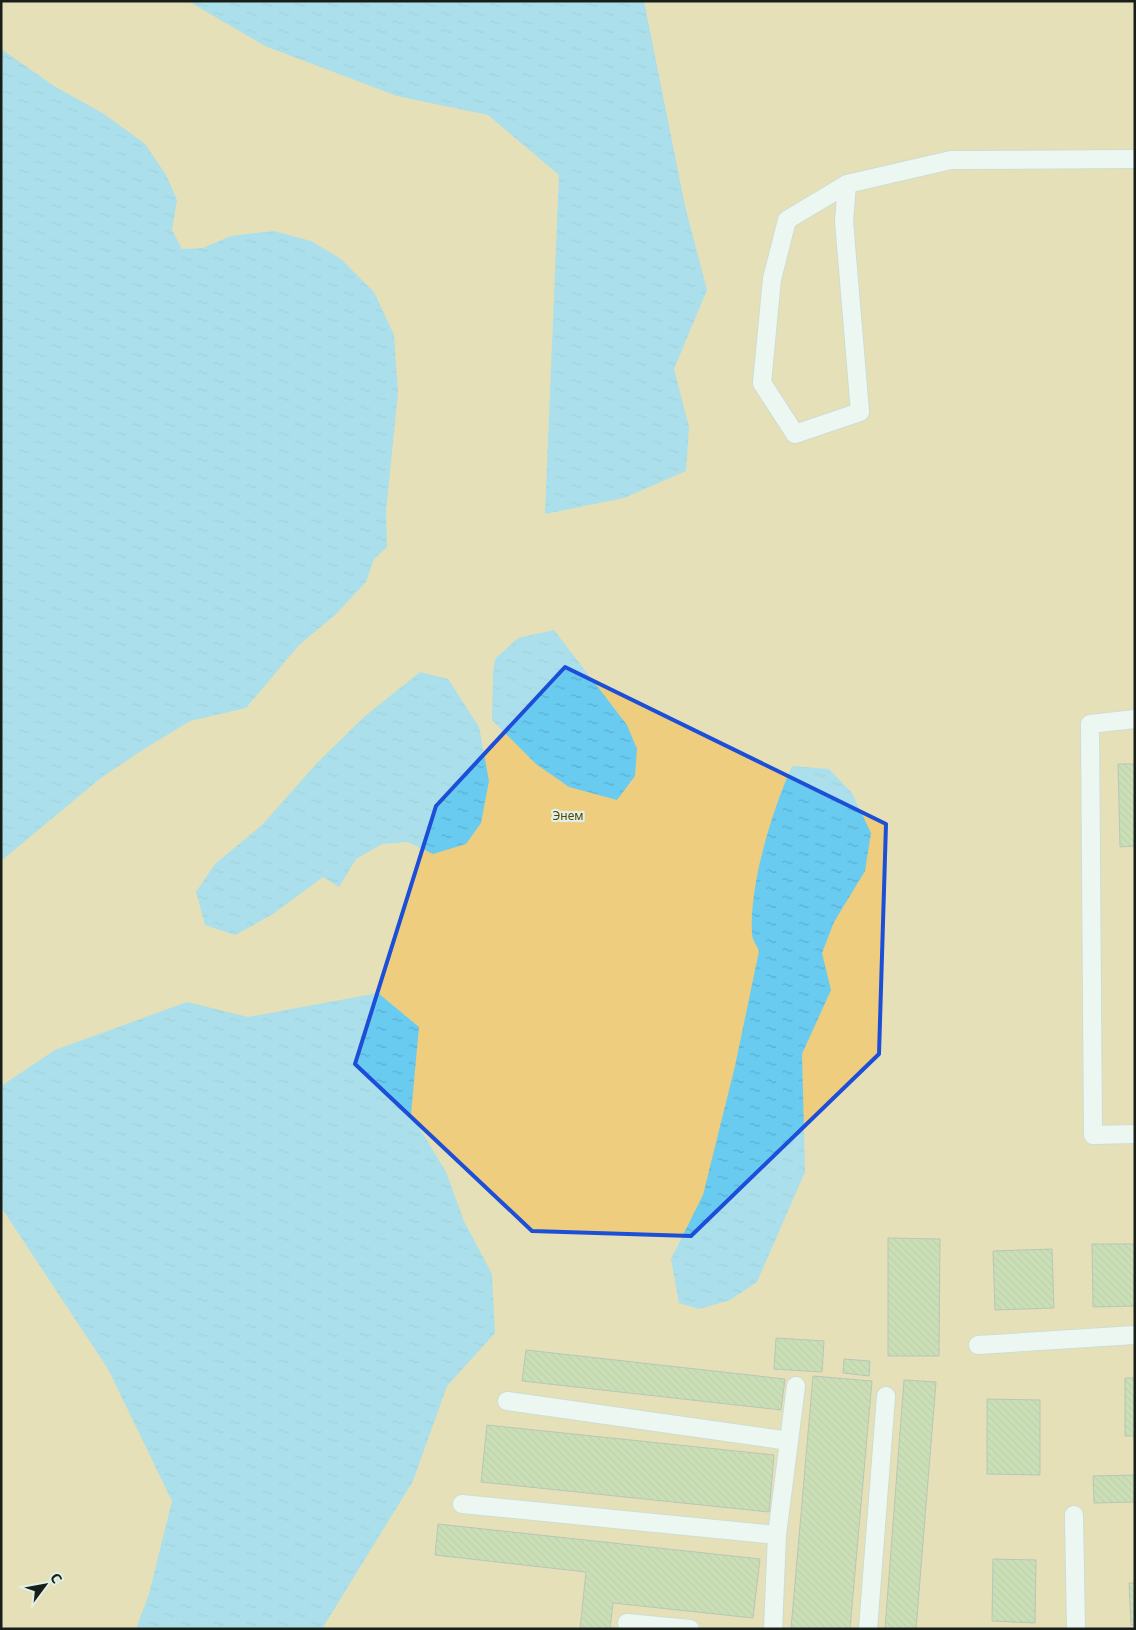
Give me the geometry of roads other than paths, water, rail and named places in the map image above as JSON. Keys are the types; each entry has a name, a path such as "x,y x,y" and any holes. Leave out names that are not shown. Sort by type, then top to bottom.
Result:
{"lane":[{"path":"847,184 844,221 860,412 795,434 762,384 772,279 787,220 847,184 951,160 1135,159"},
{"path":"1135,718 1090,724 1093,1135 1135,1134"},
{"path":"978,1344 1135,1335"},
{"path":"773,1629 777,1535 796,1386"},
{"path":"868,1629 886,1396"},
{"path":"506,1402 789,1441"},
{"path":"462,1504 777,1535"},
{"path":"1074,1515 1076,1629"},
{"path":"627,1623 690,1629"}],"water":[{"path":"188,1 644,1 685,206 707,290 674,369 689,427 686,471 624,498 545,514 559,175 488,115 397,96 265,46"},
{"path":"1,49 54,86 104,114 145,144 166,175 177,200 172,230 182,249 203,248 231,236 274,231 311,241 341,259 374,292 394,335 398,392 386,512 387,547 374,559 366,582 335,615 299,645 246,708 190,721 141,751 102,777 1,861"},
{"path":"554,630 627,725 637,749 635,776 617,800 569,787 536,764 492,720 495,659 518,638"},
{"path":"420,672 448,679 479,727 489,781 481,823 466,844 433,854 408,842 382,844 356,859 339,887 323,877 273,914 235,935 205,925 196,892 215,864 262,825 317,763 364,717"},
{"path":"792,766 829,769 852,793 871,833 865,871 834,922 822,953 831,990 802,1054 805,1172 757,1282 730,1300 699,1309 679,1303 671,1259 703,1195 735,1066 759,951 752,934 754,893 758,871 777,804"},
{"path":"378,993 419,1027 411,1114 446,1172 464,1221 492,1274 495,1333 447,1386 413,1481 322,1629 136,1629 149,1594 172,1501 108,1369 1,1207 1,1086 55,1050 187,1002 248,1017"}],"park label":[{"name":"Энем","path":"568,815"}]}
